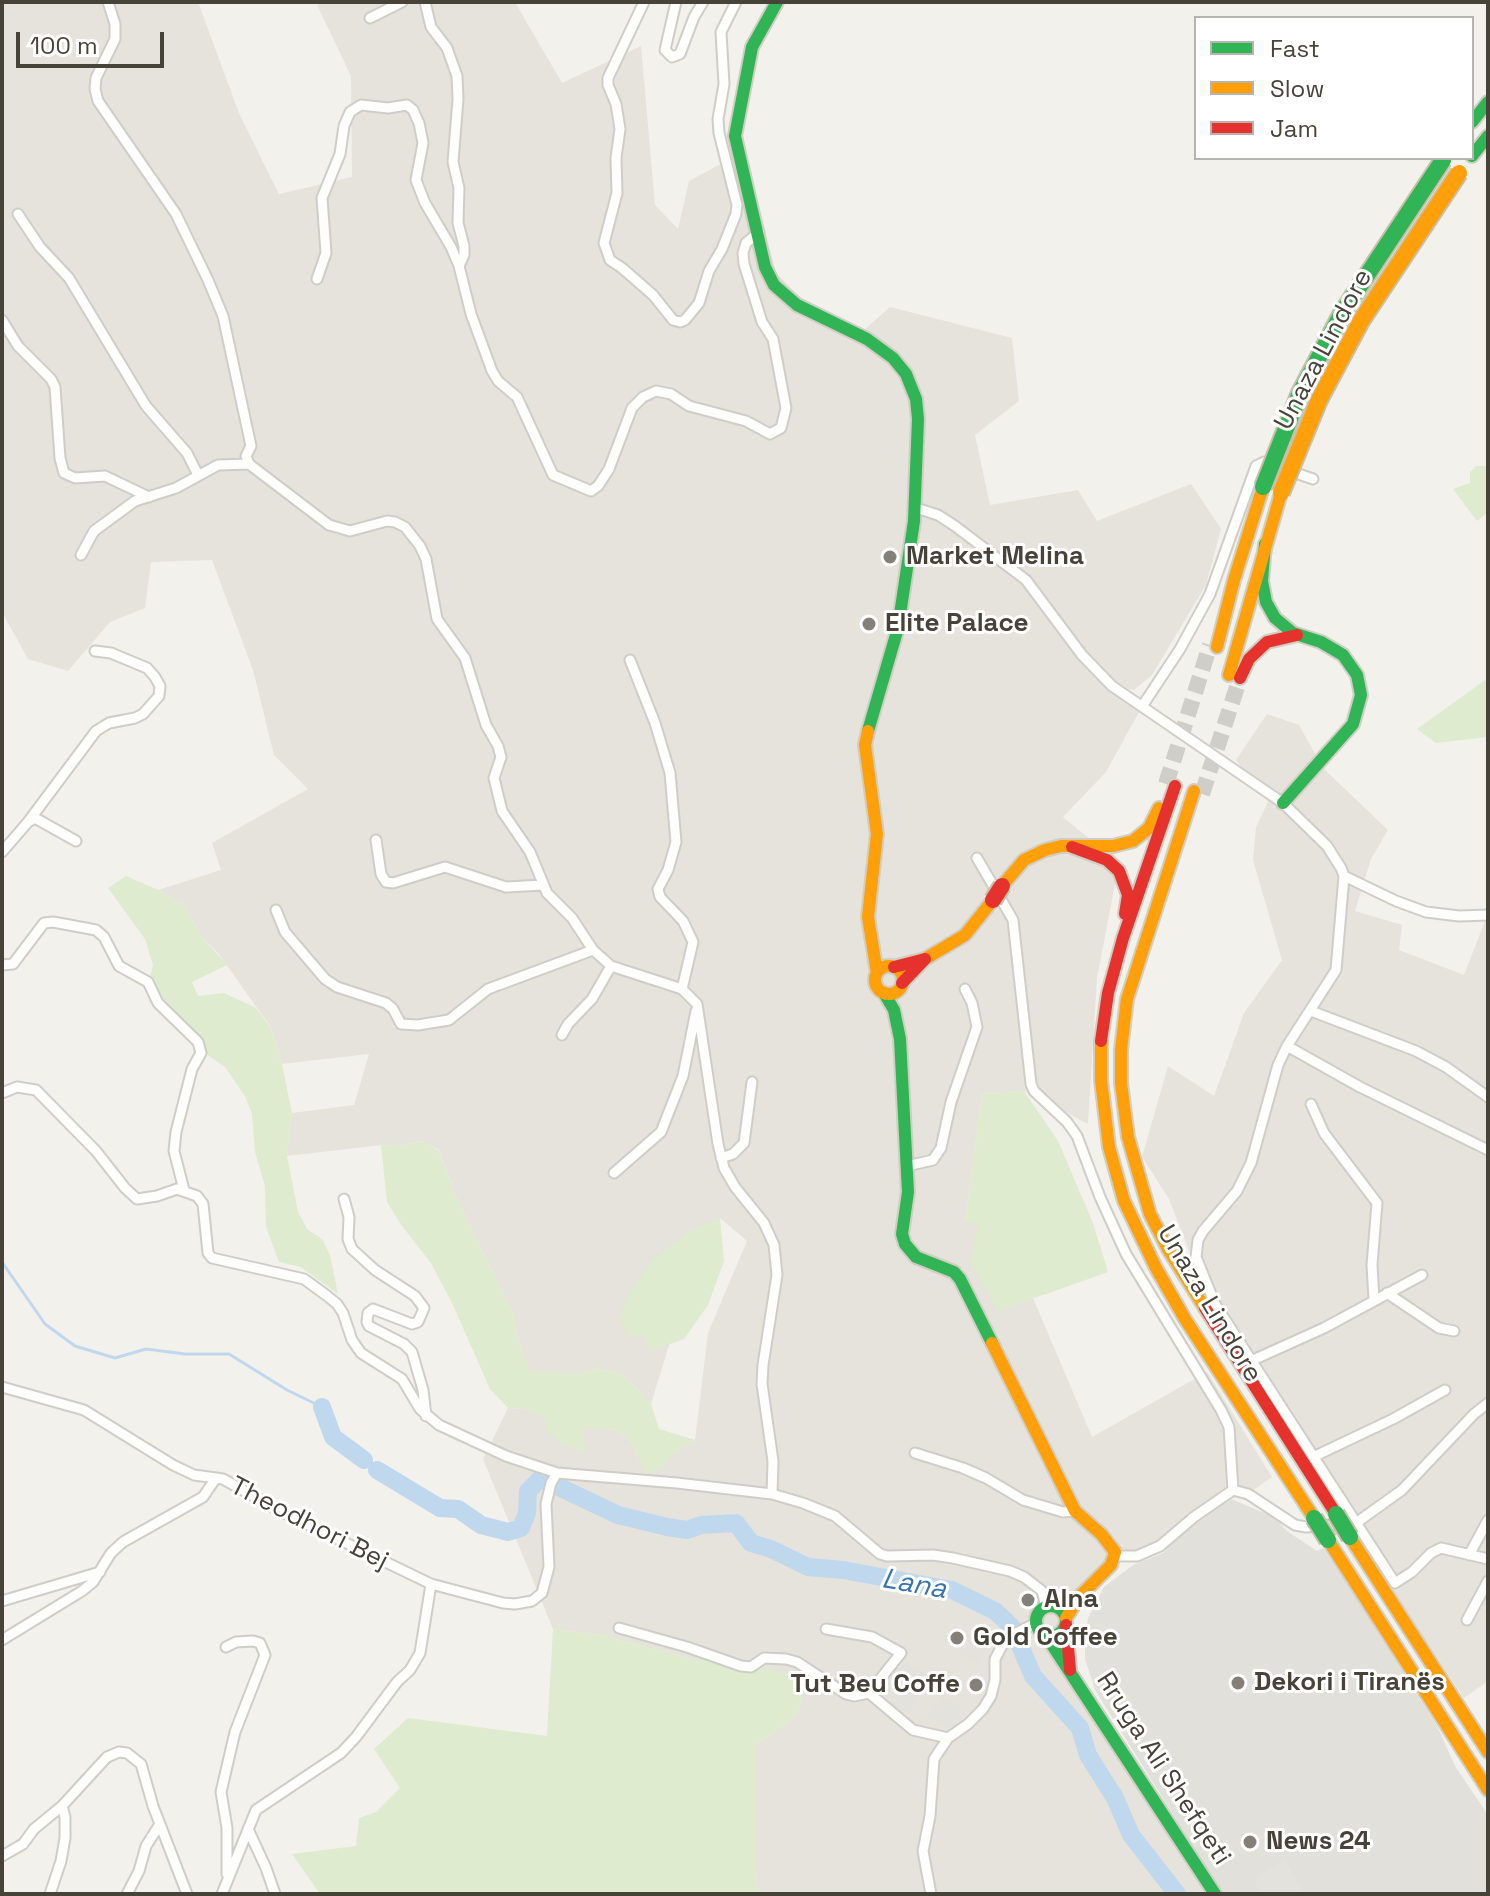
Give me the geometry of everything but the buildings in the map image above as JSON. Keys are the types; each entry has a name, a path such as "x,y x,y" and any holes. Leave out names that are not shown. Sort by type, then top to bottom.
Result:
{"main road":[{"path":"777,2 748,60 733,161 759,232 768,276 797,305 880,347 906,374 913,386 918,419 916,508 898,628 865,745 877,834 868,917 874,947 885,969 902,977 895,989 894,1010 900,1039 908,1192 902,1234 905,1244 916,1257 954,1272 960,1279 1075,1511 1108,1542 1115,1556 1111,1565 1059,1614 1038,1613 1040,1629 1060,1633 1059,1614"},
{"path":"1474,120 1488,102"},
{"name":"Unaza Lindore","path":"1474,153 1488,136"},
{"name":"Unaza Lindore","path":"1214,646 1263,487 1300,393 1342,313 1443,160"},
{"name":"Unaza Lindore","path":"1297,635 1267,642 1235,677 1265,544 1281,493 1319,400 1361,321 1469,160"},
{"path":"1265,544 1262,573 1266,602 1275,618 1297,635 1321,642 1343,655 1357,675 1361,695 1353,724 1283,803"},
{"name":"Unaza Lindore","path":"1072,847 1113,846 1138,838 1149,828 1171,785 1123,938 1103,1019 1101,1080 1109,1147 1117,1182 1140,1238 1185,1319 1488,1790"},
{"name":"Unaza Lindore","path":"1198,793 1185,822 1127,999 1121,1050 1121,1083 1128,1137 1150,1214 1168,1249 1336,1514 1353,1530 1488,1752"},
{"path":"895,989 925,959 959,939 1016,867 1029,857 1050,848 1072,847 1113,865 1123,879 1128,895 1103,1001 1097,1068 1104,1140 1111,1171 1117,1182"},
{"path":"895,989 876,985 885,969 925,959"},
{"name":"Rruga Ali Shefqeti","path":"1059,1614 1070,1670"},
{"name":"Rruga Ali Shefqeti","path":"1040,1629 1070,1670 1215,1894"}],"street":[{"path":"108,2 115,24 115,39 96,78 98,101 176,214 223,316 251,446 246,456 249,464 329,525 350,531 395,522 405,527 426,559 437,619 465,658 482,714 498,746 501,757 494,778 502,811 530,852 554,902 572,918 593,950 611,966 682,989 697,1004 721,1158 735,1187 764,1223 774,1245 777,1275 762,1384 773,1461 772,1494"},
{"path":"370,18 402,2"},
{"path":"425,2 431,27 447,48 457,76 453,162 459,188 458,223 464,246 459,266"},
{"path":"644,2 608,78 620,129 616,158 617,193 604,243 610,260 653,295 673,320 685,320 699,303 709,271 734,224 737,205 733,161 718,119 724,84 721,32 736,2"},
{"path":"676,2 665,50 672,57 680,54 703,2"},
{"path":"317,279 326,253 322,198 340,154 350,112 361,105 388,108 407,105 413,110 423,143 416,180 459,266 471,314 492,371 498,381 517,397 547,468 559,479 591,491 609,469 632,408 643,397 656,391 671,394 689,406 746,421 770,434 781,428 786,408 773,339 762,322 744,264 746,243 759,232"},
{"path":"18,214 40,247 69,278 146,406 187,453 198,475"},
{"path":"2,320 18,346 45,372 55,387 60,458 64,473 75,478 105,476 149,497"},
{"path":"1143,705 1180,649 1210,594 1256,466 1264,462 1313,479"},
{"path":"81,555 94,531 135,501 176,488 218,465 249,464"},
{"path":"916,508 947,521 1026,580 1082,655 1112,686 1283,803 1327,846 1344,876 1336,970 1287,1046 1278,1065 1251,1163 1237,1191 1198,1240 1196,1257 1215,1304 1313,1457 1353,1530 1395,1583 1436,1550 1449,1549 1488,1559"},
{"path":"2,852 96,731 109,723 143,714 159,696 160,686 147,668 111,653 95,651"},
{"path":"630,660 655,723 670,773 676,842 668,870 658,889 660,897 683,921 693,942 682,989"},
{"path":"28,822 35,818 43,821 76,841"},
{"path":"376,840 381,874 386,882 393,883 445,867 506,887 544,885"},
{"path":"977,858 1013,920 1031,1084 1077,1136 1126,1254 1221,1410 1229,1427 1233,1490"},
{"path":"1344,876 1426,912 1459,916 1488,915"},
{"path":"276,910 285,932 325,979 337,987 386,1003 401,1024 418,1025 449,1020 488,989 593,950"},
{"path":"2,965 13,964 37,929 48,922 96,930 104,937 119,966 148,982 158,1003 198,1042 201,1053 192,1069 174,1151 184,1190"},
{"path":"562,1035 568,1024 592,999 611,966"},
{"path":"907,1166 933,1160 941,1148 951,1102 977,1027 972,1003 965,989"},
{"path":"614,1173 661,1132 683,1076 697,1004"},
{"path":"1311,1011 1416,1051 1446,1067 1488,1097"},
{"path":"1287,1046 1360,1087 1488,1150"},
{"path":"721,1158 733,1154 744,1143 752,1082"},
{"path":"2,1093 17,1087 36,1090 96,1151 137,1199 177,1189 197,1196 203,1204 208,1253 212,1258 304,1279 326,1295 343,1313 352,1340 361,1353 402,1379 426,1416 439,1425 506,1456 557,1473 772,1494 828,1512 880,1554 933,1555 1010,1571 1034,1583 1059,1614"},
{"path":"1311,1104 1324,1133 1377,1203 1372,1265 1374,1300"},
{"path":"344,1199 352,1249 375,1270 415,1296 424,1308 418,1322 404,1322 373,1309 368,1313 367,1322 412,1352 423,1390 426,1416"},
{"path":"1253,1360 1324,1328 1422,1275"},
{"path":"1387,1293 1439,1328 1454,1331"},
{"path":"2,1387 84,1410 173,1465 194,1475 216,1478"},
{"path":"1313,1457 1445,1390"},
{"path":"1115,1556 1137,1556 1160,1546 1233,1490 1248,1494 1295,1525 1353,1530 1402,1490 1488,1403"},
{"path":"915,1453 963,1468 1023,1500 1063,1512 1075,1511"},
{"name":"Theodhori Bej","path":"2,1640 82,1591 123,1542 203,1497 216,1478 431,1584 472,1597 515,1604 532,1601 542,1593 549,1567 546,1504 548,1491 557,1473"},
{"path":"1469,1555 1488,1520"},
{"path":"2,1601 100,1572"},
{"path":"1467,1620 1488,1581"},
{"path":"222,1894 256,1810 341,1753 410,1670 420,1653 431,1584"},
{"path":"619,1628 741,1666 759,1664 764,1658 797,1662 846,1694 861,1696 869,1693 901,1653 872,1637 826,1629"},
{"path":"931,1894 923,1851 930,1816 934,1759 948,1738 968,1724 991,1696 995,1659 1008,1637 1040,1629"},
{"path":"226,1647 236,1642 253,1641 260,1643 265,1655 235,1732 221,1792 227,1828 227,1881"},
{"path":"869,1693 913,1730 948,1738"},
{"path":"2,1856 23,1844 34,1829 62,1806 107,1757 119,1752 127,1753 141,1764 187,1894"},
{"path":"50,1894 65,1838 62,1806"},
{"path":"127,1894 139,1871 146,1846 160,1824"},
{"path":"248,1829 275,1894"}],"shaded area":[{"path":"2,2 198,2 239,113 279,194 352,177 351,76 317,5 327,2 515,2 562,83 641,46 655,205 678,229 689,181 745,151 776,273 800,297 864,330 890,307 1012,338 1019,401 975,435 990,505 1078,490 1097,521 1191,484 1221,529 1206,585 1152,675 1134,690 1115,686 1143,705 1106,772 1063,817 1119,863 1097,978 1088,1124 1024,1091 982,1093 965,1222 979,1222 998,1310 1033,1298 1092,1437 1207,1372 1272,1477 1248,1494 1233,1491 1160,1546 1115,1556 1066,1618 1070,1670 1215,1894 759,1894 756,1875 756,1745 797,1715 803,1692 793,1679 692,1659 605,1636 553,1629 483,1459 508,1408 525,1409 581,1427 615,1430 629,1439 640,1460 663,1468 671,1455 695,1440 708,1333 747,1241 720,1218 687,1233 642,1335 650,1351 670,1342 651,1404 624,1375 597,1368 581,1374 530,1372 514,1316 457,1198 439,1150 422,1141 287,1156 292,1113 354,1105 369,1054 282,1064 270,1026 218,953 202,937 185,906 158,890 221,870 212,843 308,789 274,755 253,670 212,560 151,562 145,608 110,622 68,671 28,659 2,612"},
{"path":"1267,714 1299,725 1323,768 1388,830 1371,859 1355,911 1402,925 1399,950 1464,975 1485,921 1488,923 1488,1681 1464,1698 1211,1308 1169,1199 1142,1157 1168,1066 1214,1096 1244,1013 1282,960 1253,860 1256,827 1268,802 1236,760"},
{"path":"1231,1499 1274,1517 1287,1531 1317,1551 1323,1548 1351,1590 1437,1726 1455,1766 1488,1815 1488,1894 1223,1894 1095,1690 1085,1659 1085,1636 1088,1618 1104,1587 1133,1565 1163,1553 1182,1533"},
{"path":"976,1627 991,1636 980,1665 960,1653"},
{"path":"897,1658 930,1676 919,1698 901,1721 869,1693"},
{"path":"942,1695 964,1711 949,1730 926,1717"},
{"path":"1285,1860 1303,1892 1261,1894 1253,1879"}],"green space":[{"path":"1476,466 1488,466 1488,512 1477,521 1453,489 1470,483 1470,472"},
{"path":"1488,678 1488,737 1436,743 1417,729"},
{"path":"126,876 185,906 202,937 227,965 192,982 198,996 224,993 256,1008 270,1027 282,1064 292,1113 287,1156 298,1212 307,1229 322,1239 330,1255 338,1294 301,1267 279,1262 266,1227 265,1186 255,1152 252,1114 245,1096 225,1067 196,1047 149,1001 148,985 153,965 145,939 108,888"},
{"path":"1024,1091 1058,1141 1093,1223 1108,1272 998,1311 970,1263 979,1223 965,1222 982,1093"},
{"path":"423,1141 439,1151 457,1198 514,1316 519,1342 530,1371 581,1374 597,1368 624,1375 651,1404 659,1429 695,1440 671,1455 663,1468 644,1474 629,1439 615,1430 582,1428 586,1453 562,1445 547,1431 544,1417 525,1409 508,1408 490,1389 431,1263 387,1202 381,1145 398,1146"},
{"path":"720,1217 724,1261 708,1305 684,1339 650,1351 642,1335 629,1337 619,1319 628,1294 652,1260 687,1233"},
{"path":"553,1629 605,1636 692,1659 777,1671 793,1679 803,1692 797,1715 756,1745 756,1875 759,1894 320,1894 292,1854 356,1846 359,1818 376,1812 400,1788 374,1749 408,1718 547,1736"}],"waterway":[{"path":"2,1262 45,1324 75,1346 115,1358 146,1349 185,1354 229,1354 287,1390 322,1407"},
{"name":"Lana","path":"322,1407 333,1437 364,1460"},
{"name":"Lana","path":"377,1470 440,1508 458,1509 481,1525 508,1532 521,1528 527,1513 528,1491 540,1479 543,1480"},
{"name":"Lana","path":"559,1487 618,1515 667,1527 687,1530 701,1525 736,1523 751,1543 808,1567 843,1570 952,1590 995,1611 1012,1627 1033,1676 1080,1728 1088,1755 1115,1798 1131,1835 1177,1894"}],"tunnel":[{"path":"1166,784 1210,645"},
{"path":"1202,794 1240,678"}],"traffic: fast":[{"path":"777,2 752,47 735,136 765,267 774,285 797,305 867,339 893,358 906,374 916,399 914,521 898,628 868,731"},
{"path":"1474,120 1488,102"},
{"path":"1474,154 1488,136"},
{"path":"1263,487 1300,393 1342,313 1443,160"},
{"path":"1265,544 1262,581 1266,602 1275,618 1293,633 1321,642 1343,655 1357,675 1361,695 1353,724 1283,803"},
{"path":"884,993 894,1010 900,1039 908,1192 902,1234 905,1244 916,1257 954,1272 992,1343"},
{"path":"1336,1514 1350,1537"},
{"path":"1314,1518 1328,1540"},
{"path":"1051,1606 1062,1610 1066,1621 1062,1632 1051,1636 1040,1632 1036,1621 1040,1610 1051,1606"},
{"path":"1045,1634 1215,1894"}],"traffic: slow":[{"path":"1281,493 1319,400 1361,321 1459,173"},
{"path":"1217,647 1263,487"},
{"path":"1229,675 1281,493"},
{"path":"868,731 865,745 877,834 868,917 877,973"},
{"path":"1194,791 1127,999 1121,1083 1128,1137 1150,1214 1205,1308"},
{"path":"1002,886 1024,860 1045,850 1061,846 1113,846 1133,841 1149,828 1159,808"},
{"path":"925,959 965,935 993,900"},
{"path":"889,966 899,970 903,980 899,990 889,994 879,990 875,980 879,970 889,966"},
{"path":"1101,1041 1101,1080 1109,1147 1124,1201 1185,1319 1314,1518"},
{"path":"992,1343 1075,1511 1102,1535 1115,1552 1111,1565 1080,1596 1066,1618"},
{"path":"1350,1537 1488,1752"},
{"path":"1328,1540 1488,1790"}],"traffic: jam":[{"path":"1240,678 1249,659 1267,642 1297,635"},
{"path":"1101,1041 1108,993 1123,938 1175,786"},
{"path":"1072,847 1107,860 1119,871 1128,895 1125,914"},
{"path":"993,900 1002,886"},
{"path":"894,967 925,959 902,983"},
{"path":"1205,1308 1336,1514"},
{"path":"1066,1625 1070,1670"}],"place":[{"name":"Market Melina","path":"890,557"},
{"name":"Elite Palace","path":"869,624"},
{"name":"Alna","path":"1028,1600"},
{"name":"Gold Coffee","path":"957,1638"},
{"name":"Dekori i Tiranës","path":"1238,1683"},
{"name":"Tut Beu Coffe","path":"976,1685"},
{"name":"News 24","path":"1250,1842"}]}
